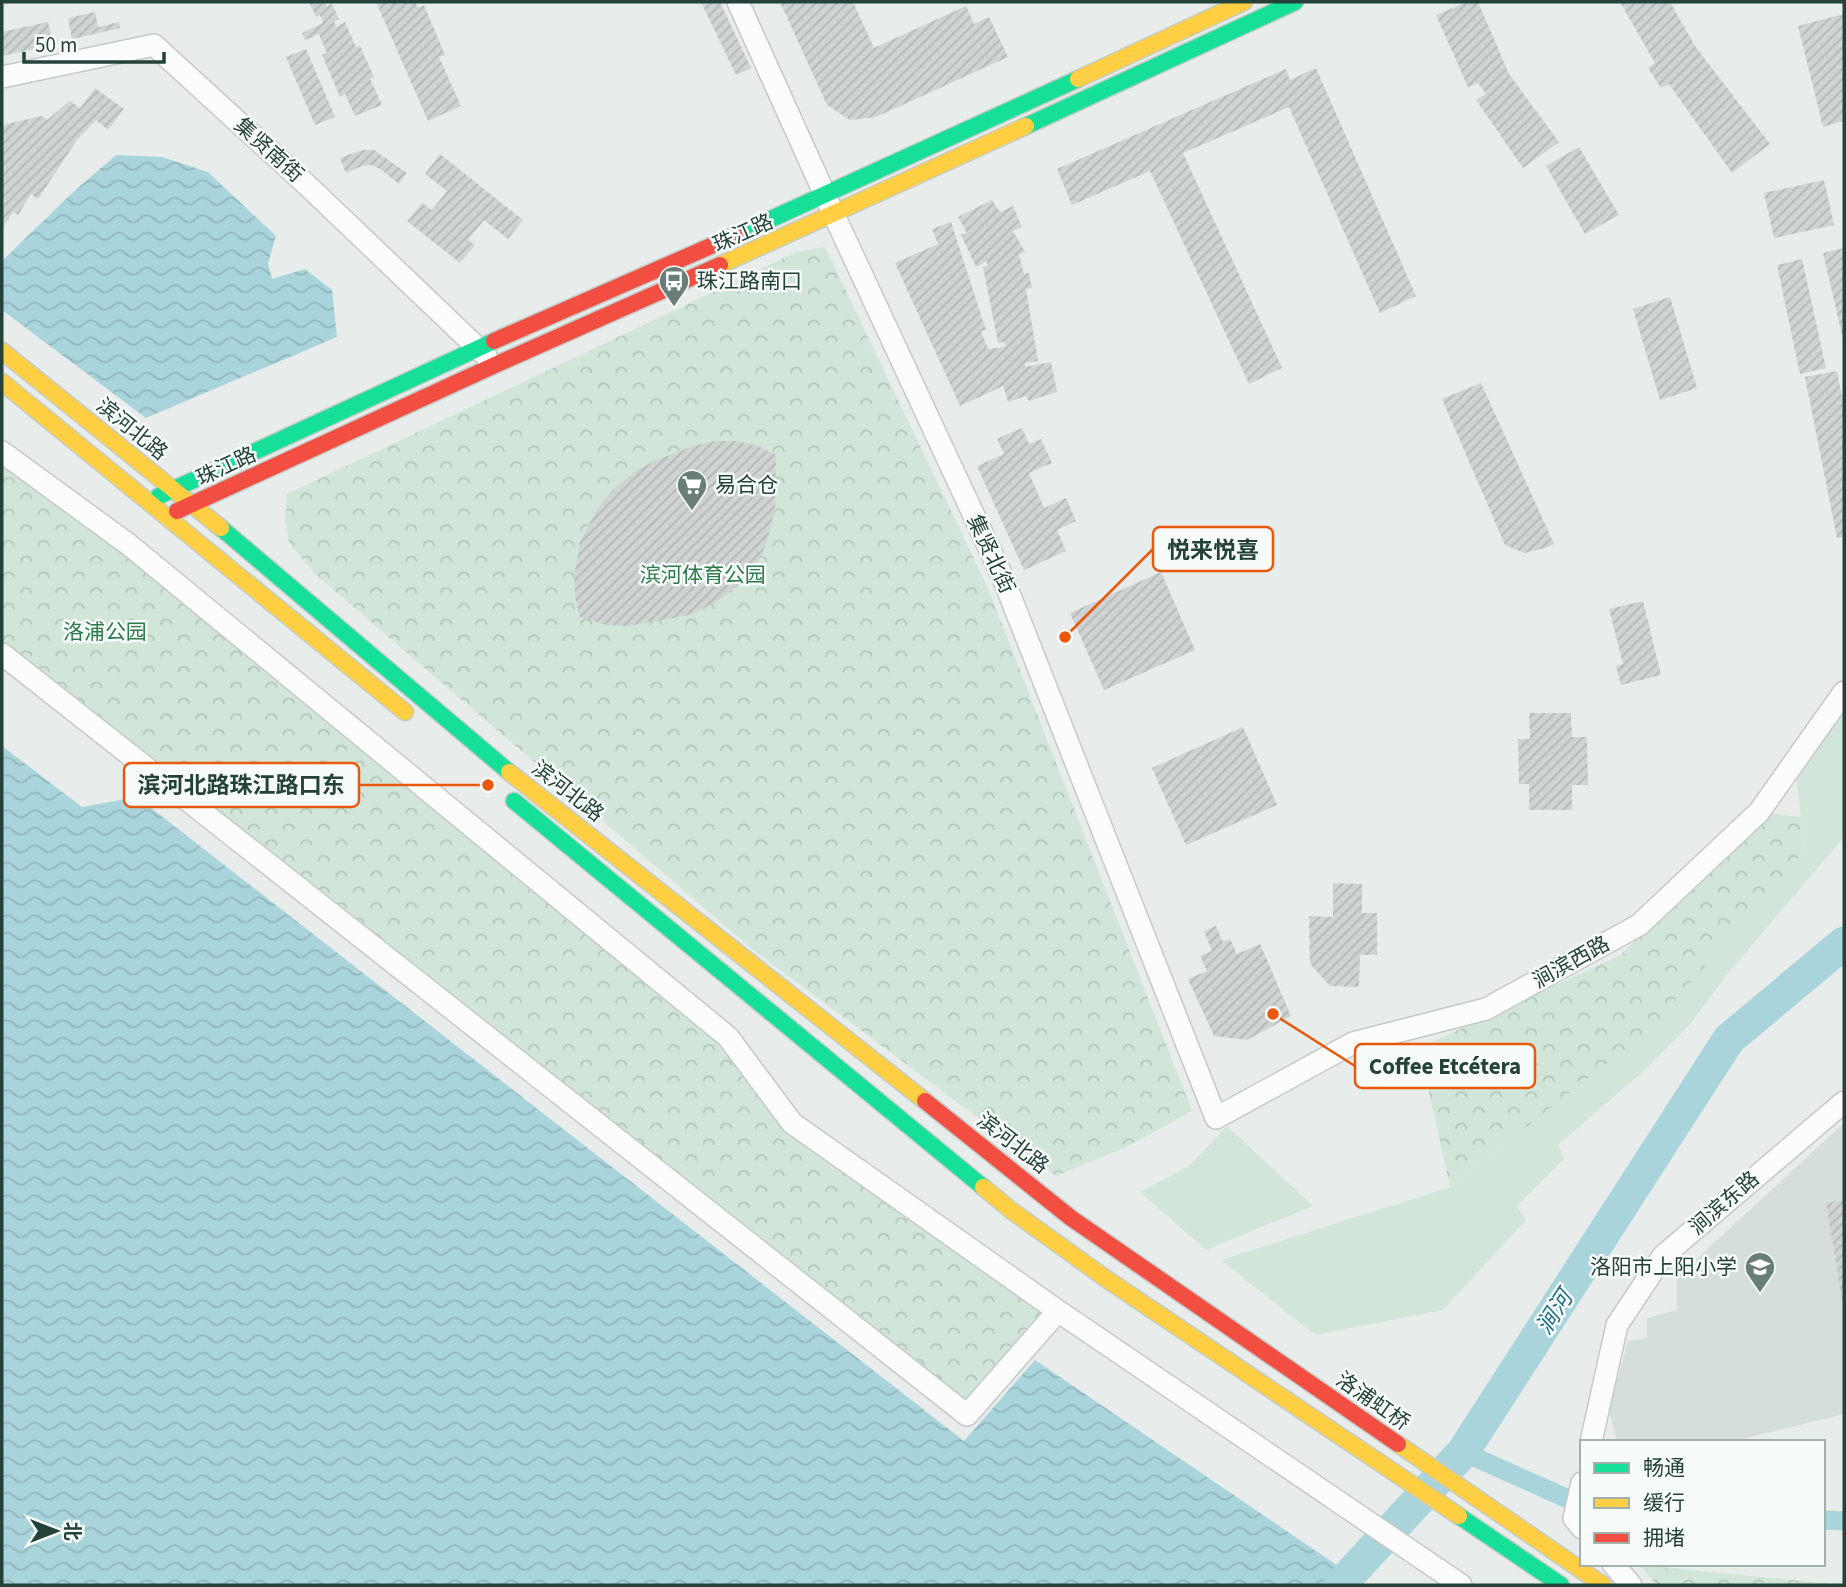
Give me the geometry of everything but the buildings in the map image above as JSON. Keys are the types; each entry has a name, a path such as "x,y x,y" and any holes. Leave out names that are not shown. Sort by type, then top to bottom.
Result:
{"main road":[{"name":"珠江路","path":"149,501 478,348 825,195 1244,2"},
{"name":"珠江路","path":"167,516 495,365 835,215 1295,2"},
{"name":"滨河北路","path":"2,351 174,489 508,771 1072,1218 1119,1251"},
{"path":"2,382 414,718"},
{"name":"滨河北路","path":"499,789 1012,1211 1105,1278 1561,1585"},
{"name":"洛浦虹桥","path":"1119,1251 1603,1585"}],"street":[{"name":"集贤北街","path":"738,2 1003,578 1216,1118"},
{"name":"集贤南街","path":"2,77 155,46 308,186 495,365"},
{"path":"2,452 128,544 728,1038 792,1123 1058,1311 1461,1585"},
{"path":"2,654 967,1415 1058,1311"},
{"name":"涧滨西路","path":"1216,1118 1353,1043 1486,1009 1639,925 1759,812 1844,692"},
{"name":"涧滨东路","path":"1591,1440 1617,1325 1663,1256 1844,1102"},
{"path":"1580,1492 1574,1518 1580,1526"},
{"path":"1615,1566 1631,1585"}],"shaded area":[{"name":"洛阳市上阳小学","path":"1844,1123 1844,1414 1739,1440 1616,1440 1609,1410 1628,1341 1647,1338 1647,1318 1677,1310 1677,1277"}],"green space":[{"name":"滨河体育公园","path":"825,247 988,588 1192,1111 1126,1147 1056,1176 752,949 315,574 289,543 285,521 287,494 797,252"},
{"name":"洛浦公园","path":"2,452 728,1037 792,1123 1058,1311 967,1415 2,654"},
{"path":"1844,696 1844,837 1725,977 1691,1023 1648,1067 1558,1145 1564,1159 1517,1206 1526,1220 1443,1310 1315,1335 1221,1260 1450,1187 1635,1039 1804,851 1797,781"},
{"path":"1759,812 1801,817 1804,851 1653,1027 1450,1187 1419,1048 1621,955"},
{"path":"1227,1126 1313,1206 1206,1250 1140,1192 1189,1166"},
{"path":"1640,1566 1844,1585 1657,1585"}],"water":[{"path":"116,155 162,157 208,172 276,236 268,263 272,279 305,269 332,290 337,337 146,418 2,310 2,261 72,193"},
{"path":"2,746 82,807 137,797 964,1441 1035,1360 1366,1585 2,1585"}],"waterway":[{"name":"涧河","path":"1340,1585 1463,1452 1729,1039 1844,943"},
{"path":"1463,1452 1566,1498"},
{"path":"1825,1520 1844,1521"}],"traffic: fast":[{"path":"1026,126 1295,2"},
{"path":"736,235 1078,79"},
{"path":"159,496 494,341"},
{"path":"221,528 509,772"},
{"path":"514,801 983,1187"},
{"path":"1459,1516 1561,1585"}],"traffic: slow":[{"path":"1078,79 1244,2"},
{"path":"720,265 1026,126"},
{"path":"2,351 221,528"},
{"path":"2,382 405,712"},
{"path":"509,772 925,1101"},
{"path":"983,1187 1105,1278 1459,1516"},
{"path":"1398,1444 1603,1585"}],"traffic: jam":[{"path":"494,341 736,235"},
{"path":"177,511 720,265"},
{"path":"925,1101 1071,1218 1398,1444"}],"place":[{"name":"珠江路南口","path":"674,308"},
{"name":"易合仓","path":"692,512"},
{"name":"悦来悦喜","path":"1065,637"},
{"name":"滨河北路珠江路口东","path":"488,785"},
{"name":"Coffee Etcétera","path":"1273,1014"},
{"name":"洛阳市上阳小学","path":"1760,1294"}]}
